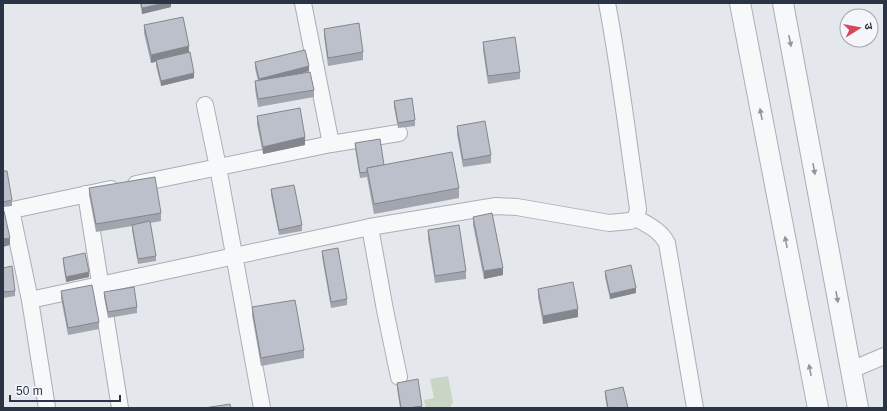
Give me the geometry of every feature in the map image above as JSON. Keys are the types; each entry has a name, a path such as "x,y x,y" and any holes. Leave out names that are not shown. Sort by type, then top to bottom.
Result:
{"street":[{"path":"303,3 305,20 331,144"},
{"path":"607,3 615,48 638,209 636,218"},
{"path":"740,3 818,408"},
{"path":"783,3 858,408"},
{"path":"205,105 218,167 262,408"},
{"path":"47,408 30,300 7,211 331,144 398,133"},
{"path":"86,194 99,284 120,408"},
{"path":"30,300 370,227 496,206 517,207 609,223 630,221 636,218"},
{"path":"636,218 658,231 667,243 695,408"},
{"path":"370,227 400,377"},
{"path":"851,370 884,356"}],"green space":[{"path":"448,376 453,402 450,408 426,408 424,400 434,398 430,379"}],"building":[{"path":"141,3 165,3 142,8"},
{"path":"183,17 189,46 151,55 144,25"},
{"path":"359,23 363,52 328,58 324,29"},
{"path":"515,37 520,72 488,76 483,42"},
{"path":"305,50 309,66 259,79 255,62"},
{"path":"190,52 194,73 161,81 156,60"},
{"path":"310,72 314,90 258,99 255,81"},
{"path":"412,98 415,120 398,123 394,101"},
{"path":"300,108 305,137 263,147 257,116"},
{"path":"485,121 491,155 463,160 457,126"},
{"path":"380,139 384,165 367,168 367,172 360,173 355,143"},
{"path":"452,152 459,188 374,204 367,168"},
{"path":"3,171 7,171 12,200 3,202"},
{"path":"155,177 161,213 96,224 89,188"},
{"path":"294,185 302,225 279,230 271,189"},
{"path":"3,211 10,238 3,239"},
{"path":"492,213 503,268 484,271 473,217"},
{"path":"150,221 156,256 138,259 132,225"},
{"path":"459,225 466,271 435,276 428,230"},
{"path":"338,248 347,299 331,302 322,251"},
{"path":"85,253 89,272 66,277 63,258"},
{"path":"631,265 636,288 610,294 605,271"},
{"path":"12,266 15,291 3,292 3,268"},
{"path":"573,282 578,309 543,316 538,289"},
{"path":"92,285 99,322 68,328 61,291"},
{"path":"134,287 137,307 108,312 104,292"},
{"path":"295,300 304,350 261,358 252,307"},
{"path":"418,379 422,406 401,408 397,383"},
{"path":"623,387 628,408 608,408 605,391"},
{"path":"230,404 231,408 204,408"}]}
